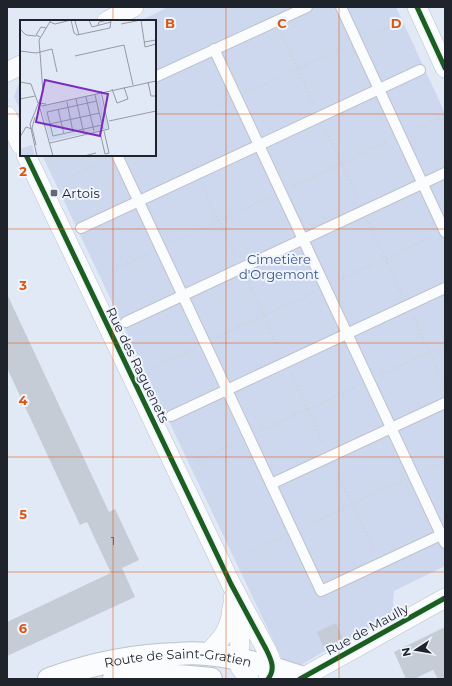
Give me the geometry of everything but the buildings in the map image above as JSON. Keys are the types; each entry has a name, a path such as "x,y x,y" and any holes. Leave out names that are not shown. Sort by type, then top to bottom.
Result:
{"main road":[{"name":"Route de Saint-Gratien","path":"49,679 70,672 129,658 198,653 239,660 270,674 303,678"},
{"name":"Route de Saint-Gratien","path":"114,679 140,676 188,676 211,679"}],"street":[{"path":"109,20 134,7"},
{"path":"417,7 445,68"},
{"path":"7,72 20,66"},
{"path":"7,116 20,143"},
{"name":"Rue des Raguenets","path":"26,156 232,590 266,649 270,658 270,674"},
{"path":"208,654 216,646 230,624 232,590"},
{"name":"Rue des Raguenets","path":"232,590 240,637 239,660"},
{"name":"Rue de Maully","path":"303,678 445,598"},
{"path":"239,660 240,667 249,679"}],"lane":[{"path":"156,77 306,7"},
{"path":"341,7 445,231"},
{"path":"113,156 139,201 321,591 444,536 413,475 214,49"},
{"path":"81,228 420,70"},
{"path":"126,322 445,173"},
{"path":"171,416 445,288"},
{"path":"271,484 445,403"}],"path":[{"path":"217,107 398,22"},
{"path":"72,176 113,156"},
{"path":"155,367 445,231"},
{"path":"198,461 445,345"},
{"path":"244,555 445,460"}],"green space":[{"name":"Cimetière d'Orgemont","path":"168,7 396,7 445,113 445,566 394,591 393,602 395,614 299,666 284,663 42,156 156,156 156,20 142,20"},
{"path":"20,82 20,109 14,97"}],"cycle path":[{"path":"417,7 445,68"},
{"path":"26,156 231,584 268,653 272,664 272,672 268,679"},
{"path":"300,679 445,598"}],"place":[{"name":"Artois","path":"54,193"}]}
